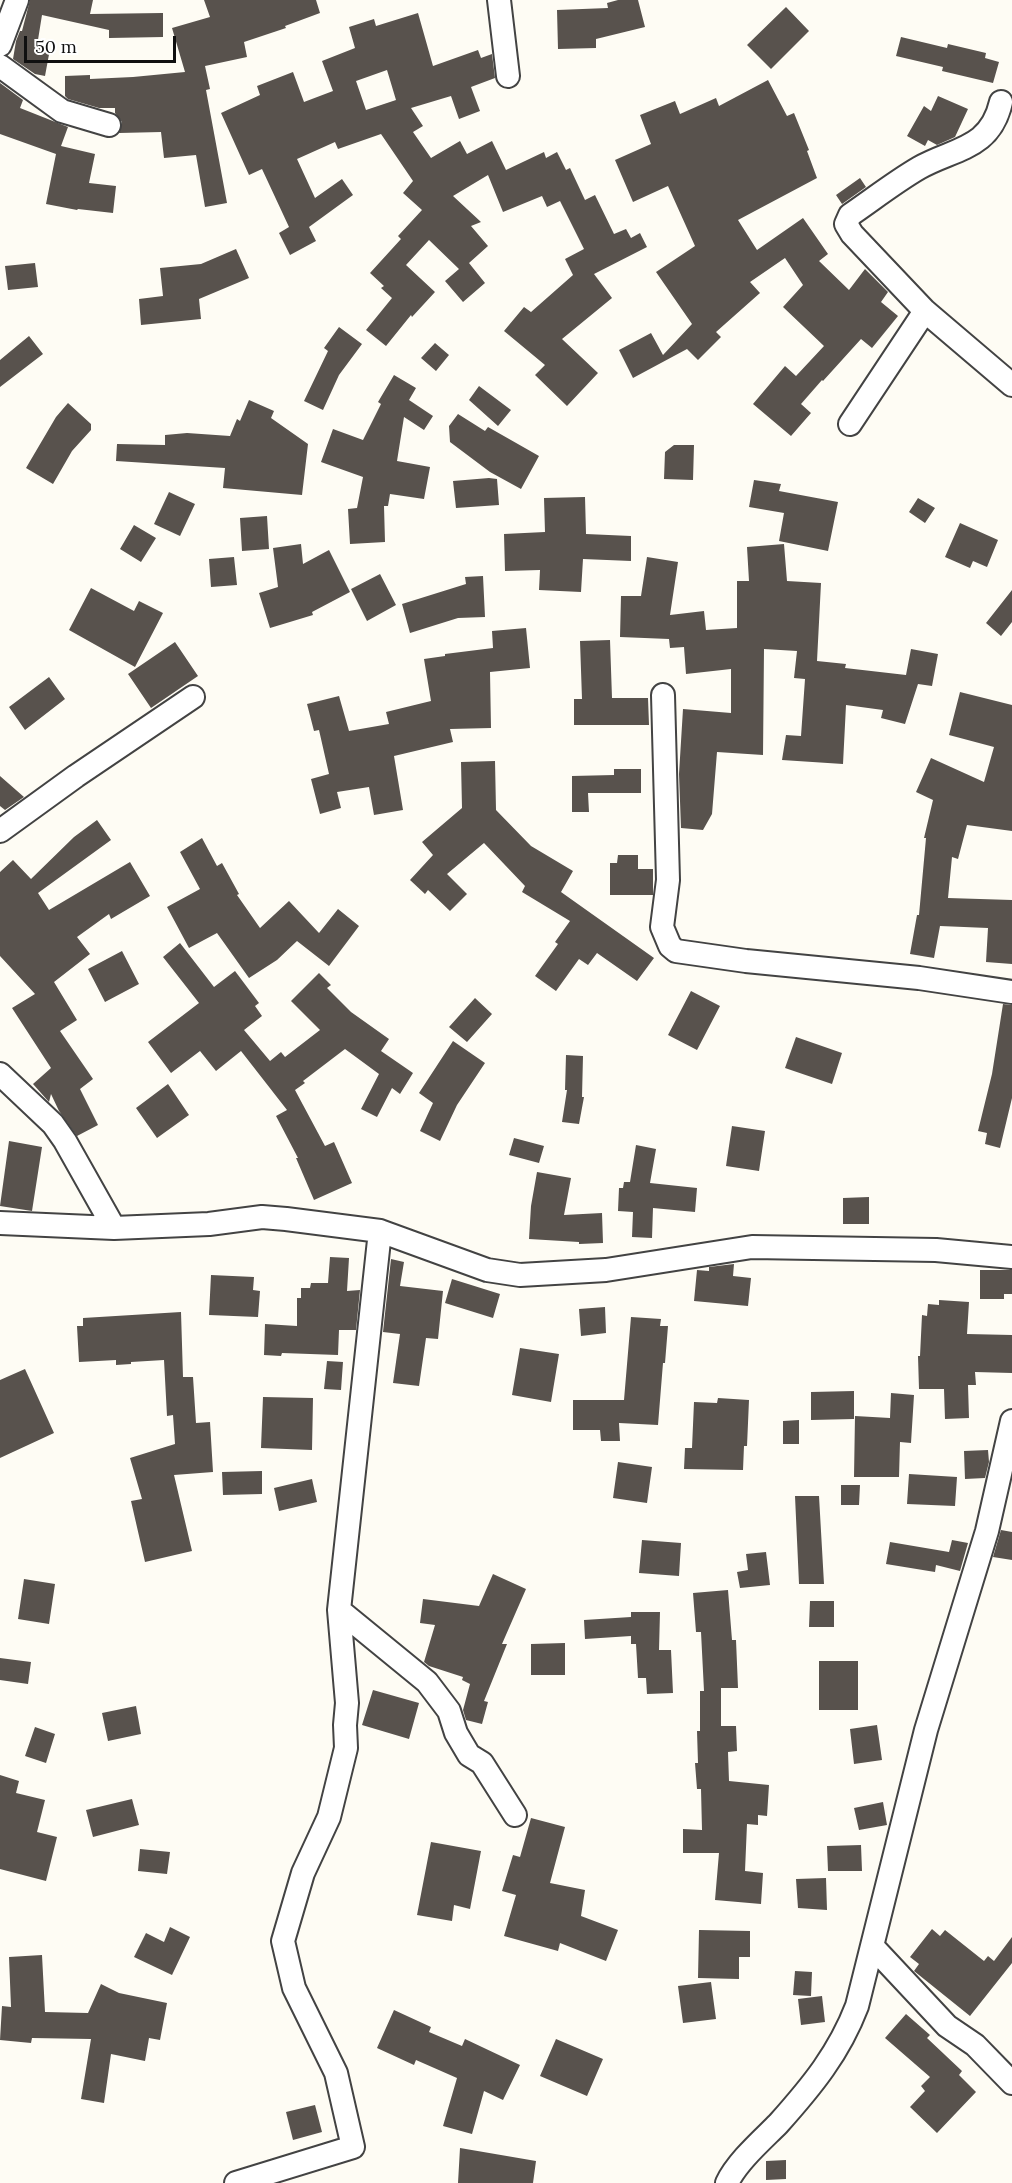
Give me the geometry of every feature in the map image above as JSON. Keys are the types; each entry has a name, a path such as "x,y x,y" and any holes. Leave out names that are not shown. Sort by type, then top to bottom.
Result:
{"street":[{"path":"0,45 17,0"},
{"path":"499,0 508,76"},
{"path":"0,66 62,111 109,125"},
{"path":"1001,102 993,124 976,143 920,167 850,215 846,224 852,234 925,311 1012,385"},
{"path":"850,424 925,311"},
{"path":"663,695 668,880 662,927 670,946 676,951 746,961 919,978 1012,992"},
{"path":"0,831 76,776 193,698"},
{"path":"0,1074 53,1124 65,1140 114,1228"},
{"path":"0,1224 114,1228 209,1224 262,1217 286,1219 380,1231 487,1269 520,1275 606,1270 752,1247 936,1250 1012,1257"},
{"path":"236,2183 353,2147 336,2073 294,1988 283,1941 303,1872 329,1817 346,1748 347,1703 339,1610 380,1231"},
{"path":"727,2183 734,2168 756,2148 823,2071 846,2035 857,2006 926,1730 987,1531 1012,1421"},
{"path":"339,1610 427,1682 449,1711 456,1734 469,1755 483,1763 515,1815"},
{"path":"873,1947 947,2026 975,2045 1012,2083"}],"building":[{"path":"30,0 93,0 90,14 163,13 163,37 109,38 109,30 42,15 37,46 50,49 45,76 35,74 13,59 16,41 22,31"},
{"path":"204,0 316,0 320,13 285,26 286,28 244,42 247,57 205,66 210,89 206,90 227,203 205,207 196,155 164,158 161,132 119,133 122,122 115,113 115,108 99,108 68,99 65,96 65,76 90,75 90,79 185,72 172,28 210,17"},
{"path":"618,0 638,0 645,27 596,39 596,48 558,49 557,10 608,8 607,3"},
{"path":"786,7 809,31 771,69 747,45"},
{"path":"418,13 433,66 478,50 481,58 492,54 495,78 471,87 480,111 459,119 451,96 411,108 423,126 413,132 431,158 460,141 467,154 492,141 506,170 544,152 546,158 557,152 566,170 570,168 585,200 595,195 614,234 626,229 631,238 640,233 647,247 594,274 612,298 562,339 598,373 567,406 535,375 545,365 504,331 524,307 531,312 573,275 565,259 584,249 560,201 547,207 542,196 503,212 488,175 453,196 481,222 471,226 488,246 469,263 485,283 463,302 445,281 459,269 429,240 406,265 435,292 412,317 411,315 386,346 366,330 392,298 381,288 384,286 370,273 401,239 398,236 422,210 403,193 413,181 381,134 338,149 335,142 297,159 315,198 342,179 353,195 309,227 316,241 290,255 279,233 289,227 262,169 249,175 221,113 260,95 257,86 293,72 304,102 333,91 322,61 355,48 349,27 374,19 376,26","holes":["387,70 396,100 366,110 356,81"]},
{"path":"901,37 947,48 948,44 986,53 985,58 999,62 993,83 942,71 943,67 896,56"},
{"path":"768,80 787,116 794,113 817,178 738,220 757,250 803,218 828,254 819,261 849,290 865,269 888,292 881,302 898,316 872,348 861,339 822,380 801,404 811,413 791,436 753,404 785,366 796,376 824,346 783,307 803,285 785,258 750,282 760,293 716,332 721,337 698,360 687,349 633,378 619,350 651,333 663,355 692,324 656,272 695,246 668,186 633,202 615,160 651,144 640,115 675,101 680,114 716,98 719,106"},
{"path":"0,83 23,100 20,108 68,127 61,146 95,154 89,183 116,186 113,213 77,210 46,204 56,154 0,134"},
{"path":"938,96 968,109 955,137 937,145 928,140 925,146 907,136 924,106 931,111"},
{"path":"860,178 866,187 842,204 836,195"},
{"path":"236,249 249,278 199,299 201,319 141,325 139,299 163,296 160,268 201,264"},
{"path":"35,263 38,287 8,290 5,266"},
{"path":"339,327 362,344 339,375 323,410 304,401 328,351 324,348"},
{"path":"29,336 43,354 0,387 0,360"},
{"path":"435,343 449,355 436,371 421,358"},
{"path":"394,375 416,388 409,400 433,416 424,430 404,417 397,461 430,467 424,499 390,494 388,506 384,506 385,542 350,544 348,509 357,508 363,477 321,462 333,429 363,440 381,404 378,402"},
{"path":"479,386 511,410 498,426 469,400"},
{"path":"249,400 274,411 271,418 308,444 302,495 223,488 225,468 116,461 117,444 165,445 165,435 187,433 230,436 237,419 240,421"},
{"path":"68,403 91,424 91,430 72,451 53,484 26,468 56,417"},
{"path":"458,414 485,431 488,427 539,456 521,489 490,472 450,442 449,426"},
{"path":"674,445 694,445 693,480 664,479 665,452"},
{"path":"497,479 499,505 456,508 453,481"},
{"path":"754,480 781,484 779,491 838,502 828,551 779,541 784,513 749,507"},
{"path":"169,492 195,504 180,536 154,524"},
{"path":"585,497 586,534 631,536 631,561 583,559 581,592 539,590 540,570 505,571 504,534 545,532 544,498"},
{"path":"918,498 935,508 925,523 909,512"},
{"path":"267,516 269,549 242,551 240,518"},
{"path":"960,523 998,540 987,567 973,561 970,568 945,557"},
{"path":"134,525 156,538 141,562 120,549"},
{"path":"301,544 303,564 329,550 350,592 312,612 313,615 270,628 259,593 278,587 273,548"},
{"path":"784,544 787,581 821,583 817,661 846,664 845,668 906,675 911,649 938,654 932,686 918,684 905,724 881,718 883,710 846,705 843,764 782,760 786,735 801,736 805,679 794,678 797,651 764,649 763,755 717,752 712,814 703,830 681,828 679,774 683,709 731,713 731,669 686,674 684,647 670,648 669,639 620,637 621,596 641,596 647,557 678,562 670,615 704,611 706,630 737,628 737,581 749,581 747,547"},
{"path":"234,557 237,585 211,587 209,559"},
{"path":"380,574 396,605 367,621 351,589"},
{"path":"483,576 485,617 458,618 410,633 402,604 466,584 465,577"},
{"path":"91,588 134,611 139,601 163,613 135,667 69,630"},
{"path":"1012,590 1012,622 1001,636 986,623"},
{"path":"526,628 530,668 490,672 491,728 450,729 453,742 394,756 403,810 374,815 369,787 337,792 341,808 320,814 311,779 329,774 319,730 314,731 307,704 339,696 349,731 389,724 386,712 431,701 424,659 493,648 492,631"},
{"path":"610,640 612,698 648,698 649,725 574,725 574,699 582,699 580,641"},
{"path":"175,642 198,676 151,708 128,674"},
{"path":"49,677 65,699 25,730 9,707"},
{"path":"960,692 1012,705 1012,831 967,825 958,859 952,857 948,898 1012,900 1012,964 986,962 988,928 940,926 934,958 910,954 917,915 919,915 926,838 924,838 933,800 916,792 931,758 984,782 994,747 949,735"},
{"path":"495,761 496,810 531,846 573,871 561,892 654,958 637,981 597,953 588,965 579,959 556,991 535,976 558,944 555,942 570,921 522,892 525,886 484,843 447,874 467,894 450,911 428,890 425,894 410,880 433,855 422,842 462,808 461,762"},
{"path":"614,769 641,769 641,793 588,793 589,812 572,812 572,776 614,775"},
{"path":"0,776 24,797 5,810 0,806"},
{"path":"97,820 111,840 38,893 49,910 130,862 150,896 111,919 109,914 77,937 90,954 54,982 77,1020 60,1031 93,1079 80,1089 98,1125 77,1136 59,1111 51,1094 49,1102 33,1084 51,1068 12,1008 35,994 0,956 0,872 13,860 31,879 74,837"},
{"path":"202,838 217,866 222,863 239,894 237,895 260,928 289,901 319,933 338,909 359,926 329,966 297,941 277,960 249,978 217,933 189,948 167,907 200,889 180,852"},
{"path":"618,855 638,855 638,869 653,869 653,895 610,895 610,863 617,863"},
{"path":"180,943 214,987 235,971 259,1003 255,1006 262,1016 244,1030 270,1061 281,1052 285,1057 320,1030 291,1001 319,973 331,985 327,988 351,1012 389,1039 381,1051 413,1073 400,1094 392,1088 377,1117 361,1109 379,1074 345,1049 303,1081 305,1083 295,1090 325,1146 334,1142 352,1183 314,1200 296,1158 298,1158 276,1116 287,1110 241,1051 216,1071 200,1051 171,1073 148,1042 199,1003 163,957"},
{"path":"122,951 139,984 105,1002 88,969"},
{"path":"691,991 720,1006 697,1050 668,1035"},
{"path":"475,998 492,1014 467,1042 449,1027"},
{"path":"1003,1004 1012,1005 1012,1098 1000,1148 985,1144 987,1133 978,1131 992,1074"},
{"path":"796,1037 842,1053 832,1084 785,1068"},
{"path":"453,1041 485,1063 457,1105 440,1141 420,1131 433,1103 419,1093"},
{"path":"566,1055 583,1056 582,1097 584,1097 579,1124 562,1122 567,1090 565,1090"},
{"path":"168,1084 189,1115 157,1138 136,1108"},
{"path":"732,1126 765,1131 759,1171 726,1166"},
{"path":"514,1138 544,1146 539,1163 509,1155"},
{"path":"9,1141 42,1147 32,1211 0,1206"},
{"path":"636,1145 656,1149 650,1183 697,1188 695,1212 653,1208 652,1238 632,1237 633,1212 618,1211 619,1188 623,1188 624,1182 630,1182"},
{"path":"537,1172 571,1178 564,1215 602,1213 603,1243 579,1244 579,1242 529,1239 531,1206"},
{"path":"869,1197 869,1224 843,1224 843,1198"},
{"path":"330,1257 349,1258 347,1291 360,1290 356,1330 339,1330 338,1355 282,1353 281,1356 264,1355 265,1324 297,1326 297,1298 301,1298 301,1288 310,1288 311,1283 328,1283"},
{"path":"391,1259 404,1262 400,1286 443,1291 438,1339 426,1338 419,1386 393,1383 400,1334 383,1332"},
{"path":"734,1264 733,1276 751,1278 748,1306 694,1301 697,1270 709,1271 709,1267"},
{"path":"980,1270 1012,1270 1012,1294 1004,1294 1004,1299 980,1299"},
{"path":"211,1275 254,1277 253,1290 260,1291 258,1317 209,1315"},
{"path":"452,1279 500,1294 493,1318 445,1303"},
{"path":"939,1300 969,1302 967,1334 1012,1335 1012,1373 975,1372 976,1385 968,1385 969,1418 945,1419 944,1389 919,1389 918,1356 920,1356 922,1315 927,1316 928,1304 939,1305"},
{"path":"605,1307 606,1333 581,1336 579,1309"},
{"path":"181,1312 183,1377 193,1377 196,1423 210,1422 213,1472 174,1475 192,1551 145,1562 131,1501 142,1499 130,1458 175,1444 173,1415 167,1416 164,1360 116,1365 116,1360 79,1362 77,1326 83,1326 83,1318"},
{"path":"631,1317 661,1319 660,1326 668,1326 658,1425 619,1423 620,1441 601,1441 600,1430 573,1430 573,1400 624,1400"},
{"path":"520,1348 559,1354 551,1402 512,1395"},
{"path":"327,1361 343,1362 341,1390 324,1389"},
{"path":"25,1369 54,1433 0,1458 0,1380"},
{"path":"854,1391 854,1419 811,1420 811,1392"},
{"path":"891,1393 914,1395 911,1443 900,1442 899,1477 854,1477 855,1416 890,1418"},
{"path":"263,1397 313,1398 312,1450 261,1448"},
{"path":"718,1398 749,1400 747,1446 744,1446 743,1470 684,1469 685,1448 692,1448 694,1402 717,1403"},
{"path":"799,1420 799,1444 783,1444 783,1421"},
{"path":"988,1450 989,1462 985,1478 965,1479 964,1451"},
{"path":"618,1462 652,1467 647,1503 613,1498"},
{"path":"262,1471 262,1494 223,1495 222,1472"},
{"path":"909,1474 957,1477 955,1506 907,1504"},
{"path":"312,1479 317,1502 279,1511 274,1488"},
{"path":"841,1485 860,1485 859,1505 841,1505"},
{"path":"795,1496 819,1496 824,1584 799,1584"},
{"path":"1001,1530 1012,1532 1012,1560 993,1557"},
{"path":"642,1540 681,1543 679,1576 639,1573"},
{"path":"952,1540 968,1543 960,1571 936,1565 935,1572 886,1564 890,1542 949,1552"},
{"path":"766,1552 770,1585 740,1588 737,1572 748,1570 746,1554"},
{"path":"493,1574 526,1589 502,1644 507,1644 484,1701 488,1702 482,1724 466,1720 463,1710 470,1684 462,1680 463,1677 429,1666 424,1662 435,1625 420,1623 423,1599 479,1606"},
{"path":"24,1579 55,1584 49,1624 18,1619"},
{"path":"728,1590 732,1640 736,1640 738,1688 721,1688 721,1726 736,1726 737,1751 728,1752 729,1781 769,1785 767,1816 758,1815 758,1825 747,1824 745,1871 763,1873 761,1904 715,1900 719,1853 683,1853 683,1829 702,1830 701,1789 697,1789 695,1763 698,1763 697,1731 700,1731 700,1691 704,1691 701,1632 696,1632 693,1593"},
{"path":"810,1601 834,1601 834,1627 809,1627"},
{"path":"631,1612 660,1612 659,1650 671,1650 673,1693 647,1694 646,1678 638,1678 636,1644 631,1644 631,1636 585,1639 584,1620 631,1617"},
{"path":"565,1643 565,1675 531,1675 531,1644"},
{"path":"0,1658 31,1662 28,1684 0,1680"},
{"path":"819,1661 858,1661 858,1710 819,1710"},
{"path":"373,1690 419,1703 409,1739 362,1725"},
{"path":"136,1706 141,1734 108,1741 102,1713"},
{"path":"877,1725 882,1760 854,1764 850,1729"},
{"path":"35,1727 55,1734 46,1763 25,1756"},
{"path":"0,1775 19,1781 16,1793 45,1800 37,1832 57,1837 46,1881 0,1869"},
{"path":"132,1799 139,1825 93,1837 86,1810"},
{"path":"883,1802 887,1825 859,1830 854,1808"},
{"path":"531,1818 565,1827 550,1883 585,1890 581,1916 618,1930 606,1961 560,1943 558,1951 504,1936 516,1895 502,1891 513,1855 520,1857"},
{"path":"431,1842 481,1851 470,1909 454,1905 452,1921 417,1915"},
{"path":"861,1845 862,1871 828,1871 827,1846"},
{"path":"140,1849 170,1852 167,1874 138,1871"},
{"path":"826,1878 827,1910 798,1908 796,1879"},
{"path":"170,1927 190,1937 172,1975 134,1957 146,1933 164,1942"},
{"path":"932,1929 940,1936 945,1930 984,1961 988,1956 994,1961 1012,1937 1012,1963 970,2016 914,1971 919,1964 910,1957"},
{"path":"699,1930 750,1931 750,1957 739,1957 739,1979 698,1978"},
{"path":"42,1955 45,2012 88,2013 101,1984 119,1993 167,2003 160,2040 149,2038 145,2061 111,2054 104,2103 81,2099 91,2039 32,2038 31,2043 0,2040 2,2006 11,2007 9,1957"},
{"path":"795,1971 812,1972 811,1996 793,1995"},
{"path":"711,1982 716,2019 683,2023 678,1986"},
{"path":"822,1996 825,2022 801,2025 798,1999"},
{"path":"394,2010 431,2027 429,2032 462,2046 465,2039 520,2065 503,2100 484,2091 472,2134 443,2126 457,2078 416,2060 414,2065 377,2048"},
{"path":"906,2014 930,2035 927,2038 962,2071 959,2075 976,2092 937,2133 910,2107 925,2091 921,2086 930,2077 885,2038"},
{"path":"556,2039 603,2059 587,2096 540,2076"},
{"path":"315,2105 322,2132 293,2140 286,2112"},
{"path":"460,2148 536,2161 533,2183 458,2183"},
{"path":"786,2160 786,2179 766,2180 766,2161"}]}
